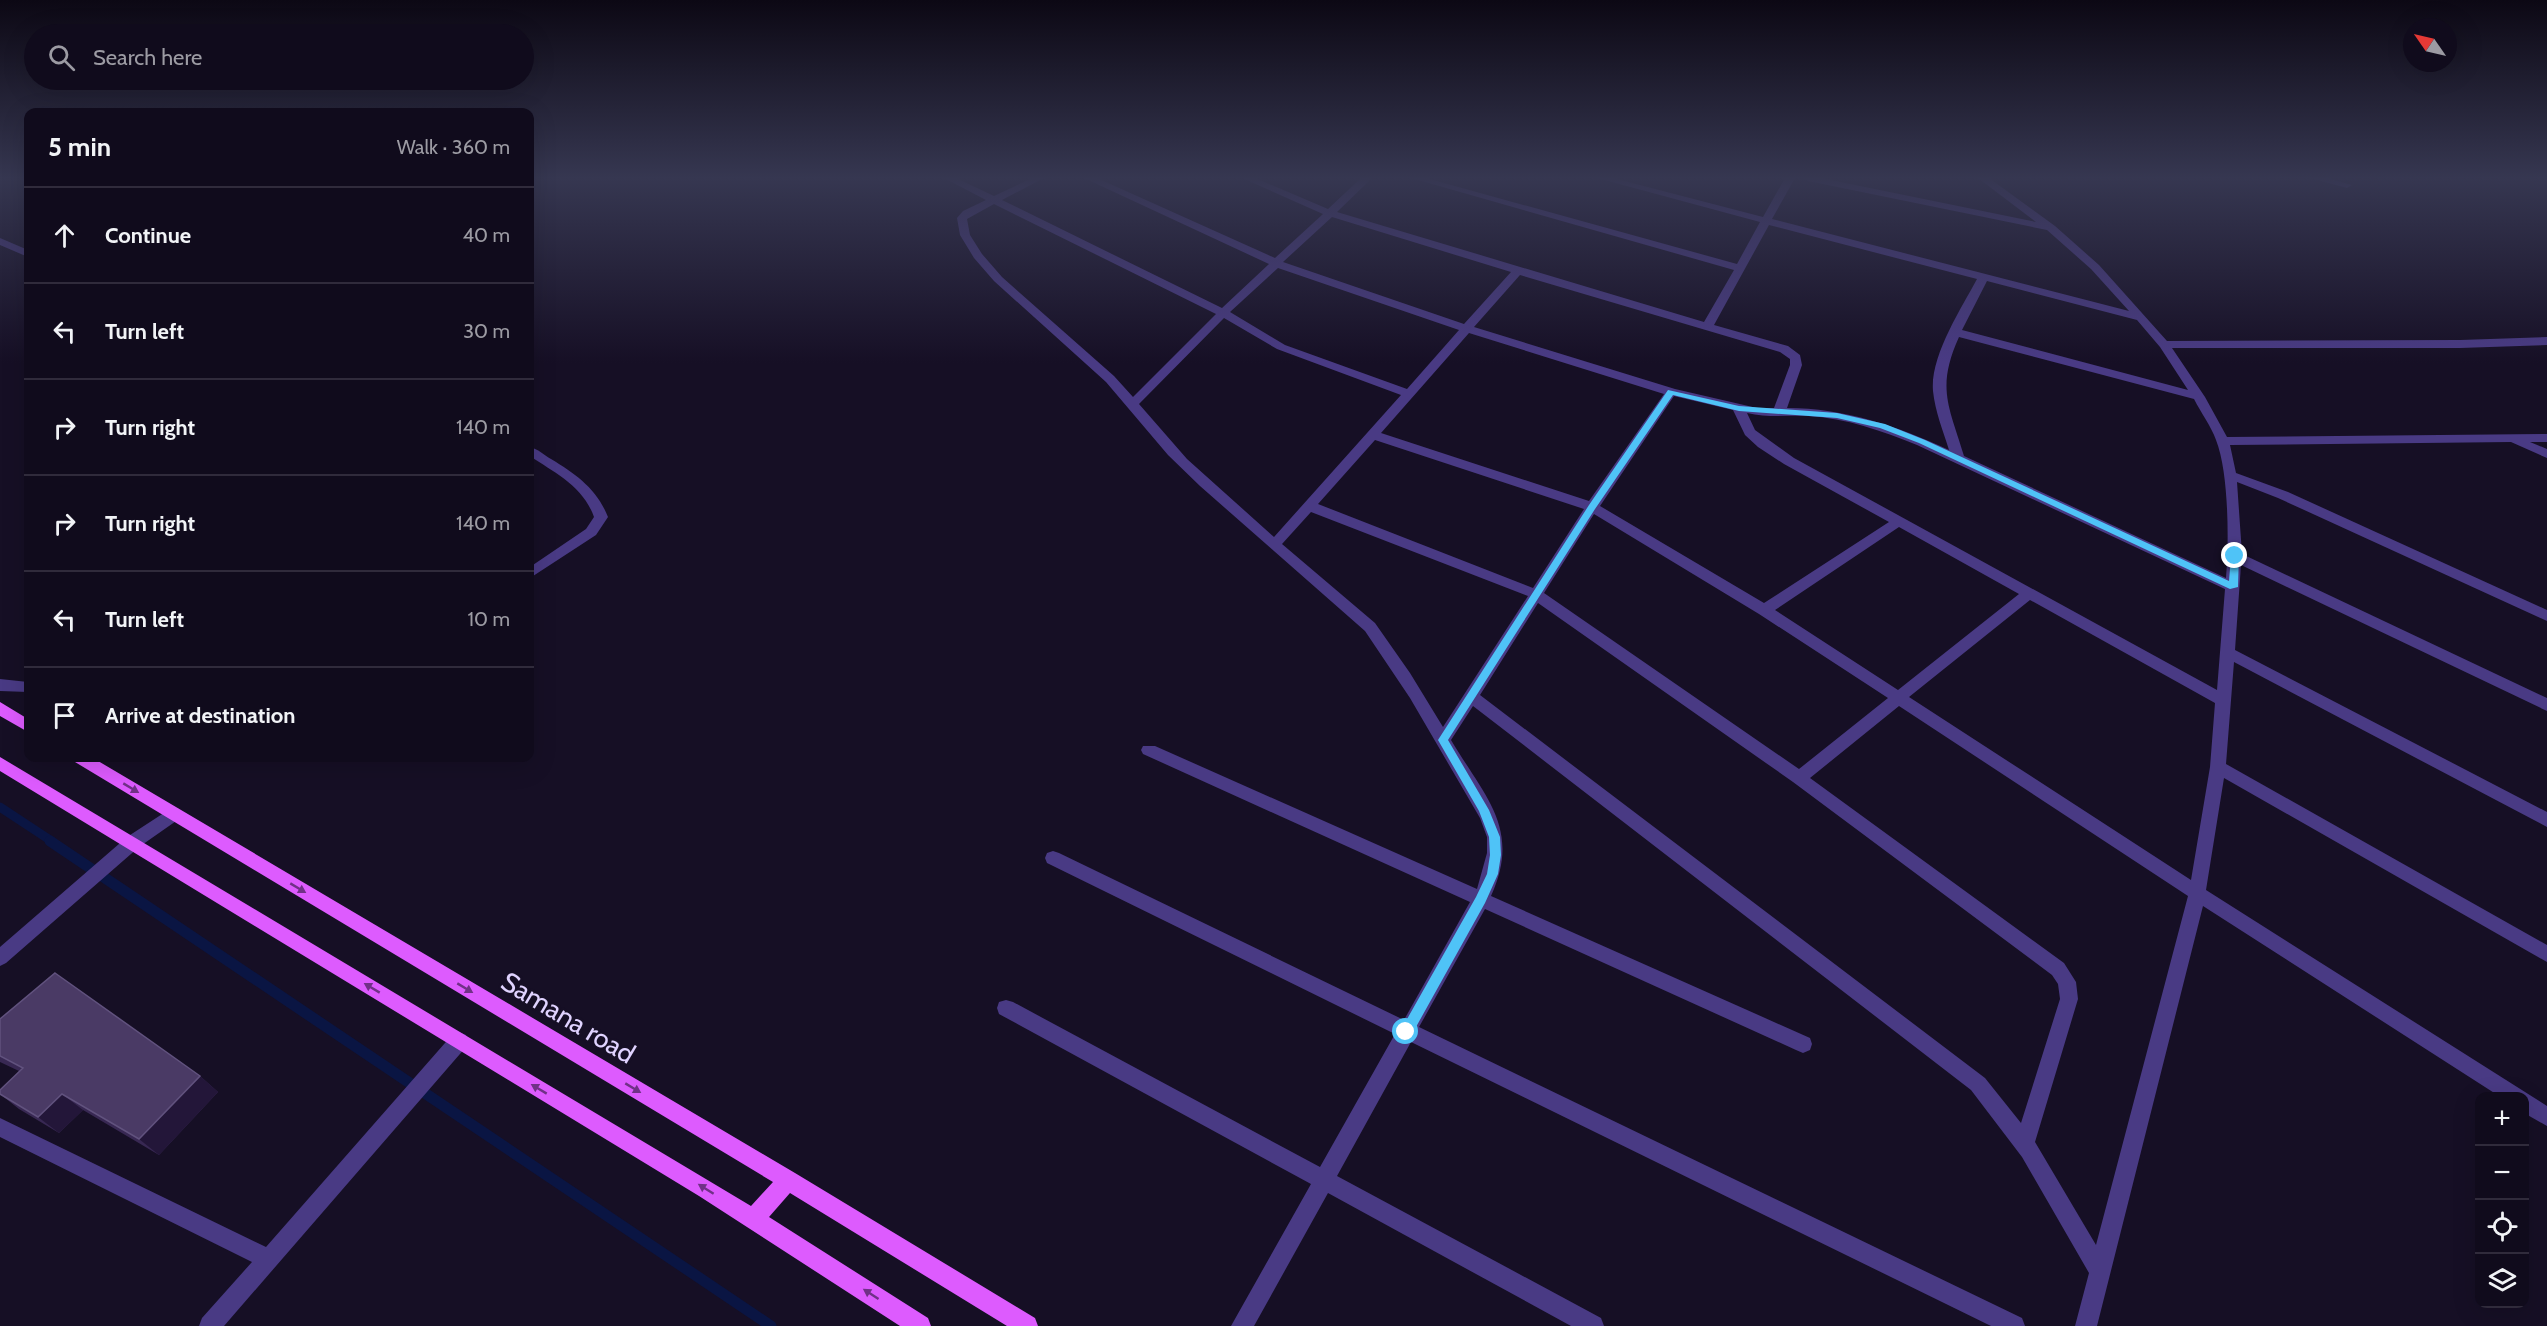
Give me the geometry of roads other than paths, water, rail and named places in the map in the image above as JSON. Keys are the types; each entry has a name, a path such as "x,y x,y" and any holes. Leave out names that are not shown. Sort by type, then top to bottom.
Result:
{"main road":[{"path":"0,708 24,723"},
{"name":"Samana road","path":"88,762 1028,1326"},
{"path":"0,763 754,1219 920,1326"},
{"path":"754,1219 788,1180"}],"street":[{"path":"968,240 981,259 1011,294 1111,380 1150,428 1182,462 1370,627 1396,660 1484,810 1495,837 1492,874 1481,899 1242,1326"},
{"path":"1074,240 1223,313 1266,340 1296,354 1410,394"},
{"path":"1225,240 1278,264 1467,329 1671,392 1739,409 1779,413 1809,412 1861,420 1922,442 2233,587"},
{"path":"1132,405 1223,313 1303,240"},
{"path":"1417,240 1784,349 1796,358 1796,365 1779,413"},
{"path":"1638,240 1739,268"},
{"path":"1708,326 1754,240"},
{"path":"1844,240 2141,318"},
{"path":"2064,240 2095,267 2164,345 2199,397 2223,441 2230,475 2235,556 2218,767 2197,893 2086,1326"},
{"path":"0,241 24,252"},
{"path":"1275,544 1518,271"},
{"path":"1958,459 1940,395 1939,382 1956,332 1984,277"},
{"path":"1956,332 2199,397"},
{"path":"2164,345 2547,341"},
{"path":"1443,740 1592,507 1671,392"},
{"path":"1739,409 1749,432 1762,444 2223,700"},
{"path":"1374,435 1592,507 1764,610 2197,893 2510,1092"},
{"path":"2223,441 2547,438"},
{"path":"2511,439 2547,454"},
{"path":"534,454 585,489 598,505 601,517 591,532 534,570"},
{"path":"2230,475 2283,495 2547,616"},
{"path":"1309,506 1536,594 1799,778 2058,969 2067,982 2068,999 2025,1142"},
{"path":"1764,610 1899,521"},
{"path":"2235,556 2547,705"},
{"path":"1799,778 2029,593"},
{"path":"2227,652 2547,820"},
{"path":"0,685 24,687"},
{"path":"1471,696 1978,1084 2025,1142 2099,1270"},
{"path":"1149,750 1803,1044"},
{"path":"2218,767 2547,954"},
{"path":"0,958 133,842 173,814"},
{"path":"1053,858 1406,1032 2014,1326"},
{"path":"1006,1008 1593,1326"},
{"path":"210,1326 459,1041"},
{"path":"2529,1105 2547,1117"},
{"path":"0,1127 268,1259"}],"waterway":[{"path":"0,807 53,842"},
{"path":"50,841 771,1326"}]}
